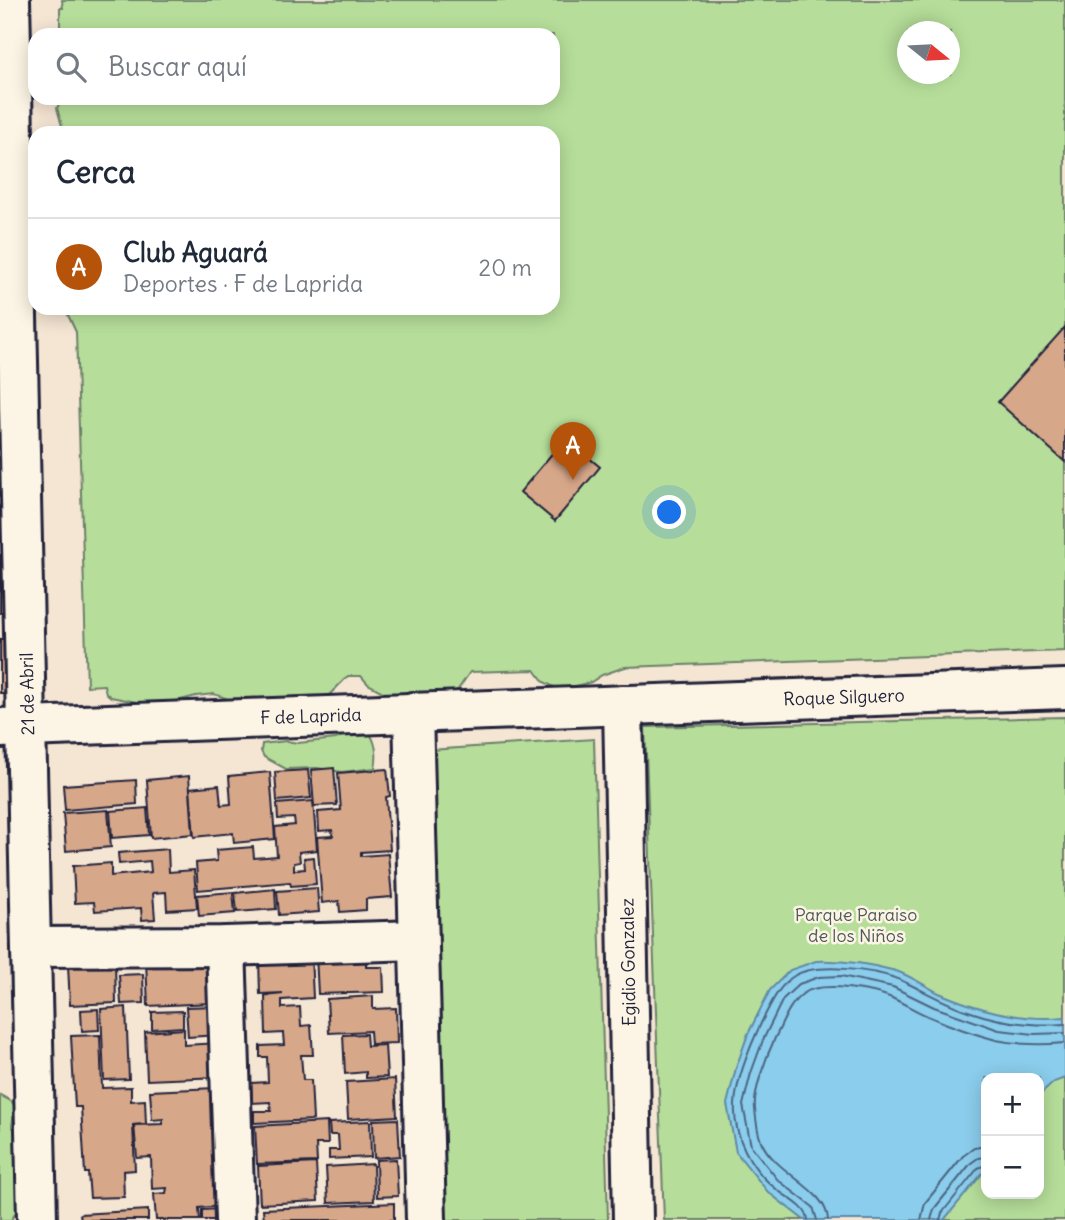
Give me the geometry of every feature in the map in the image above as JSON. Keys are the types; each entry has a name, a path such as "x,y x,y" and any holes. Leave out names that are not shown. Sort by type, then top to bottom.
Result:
{"street":[{"name":"21 de Abril","path":"10,0 7,186 14,727 31,947 37,1220"},
{"name":"Roque Silguero","path":"622,705 1065,689"},
{"name":"F de Laprida","path":"14,727 622,705"},
{"name":"Egidio Gonzalez","path":"622,705 633,1220"},
{"path":"413,712 426,1220"},
{"path":"31,947 226,946 418,940"},
{"path":"226,946 235,1220"}],"green space":[{"path":"62,0 1065,0 1065,651 625,667 591,682 560,690 544,682 535,670 470,672 455,694 449,697 411,693 390,696 368,684 361,676 348,676 329,695 304,700 237,702 214,694 165,704 147,704 111,697 106,693 104,685 87,686 76,332 68,315 560,315 560,126 62,126 58,105 560,105 560,28 60,28"},
{"name":"Parque Paraiso de los Niños","path":"1065,717 1065,1220 664,1220 645,727"},
{"path":"351,729 368,731 371,735 376,748 375,768 342,772 317,768 286,769 264,757 261,751 262,744 336,739"},
{"path":"594,739 608,1220 440,1220 430,750"},
{"path":"0,1095 15,1106 12,1126 24,1141 17,1211 11,1220 0,1220"}],"water":[{"path":"816,961 876,966 896,971 939,993 985,1009 1033,1018 1065,1017 1065,1078 1054,1082 1044,1091 1044,1073 981,1073 981,1175 944,1220 804,1220 768,1192 736,1152 727,1104 748,1034 770,990 790,970"}],"building":[{"path":"1065,327 1065,462 998,402"},
{"path":"565,438 600,467 555,521 520,492"},
{"path":"0,470 5,470 5,525 0,526"},
{"path":"0,555 8,555 9,613 0,613"},
{"path":"0,639 11,639 13,693 0,693"},
{"path":"334,768 337,805 314,806 311,770"},
{"path":"387,769 390,850 361,852 361,856 388,854 392,897 366,899 366,910 340,912 339,901 322,903 317,837 333,836 332,830 319,831 318,812 341,810 338,773"},
{"path":"308,770 311,798 277,801 275,772"},
{"path":"270,772 275,839 234,843 233,833 194,837 190,788 219,785 221,805 231,804 229,776"},
{"path":"189,776 193,834 151,838 147,780"},
{"path":"136,780 137,804 65,810 63,785"},
{"path":"313,801 317,850 299,852 300,862 294,863 294,870 305,869 304,858 314,857 316,884 291,886 290,882 198,890 196,863 217,861 216,850 253,847 254,858 277,856 275,827 295,825 294,818 278,819 277,804"},
{"path":"147,808 149,835 112,838 110,811"},
{"path":"108,810 111,847 66,851 63,813"},
{"path":"168,849 169,872 194,870 197,908 167,910 166,892 153,893 155,919 142,920 141,908 95,911 94,902 75,903 73,866 111,863 111,876 151,872 150,861 119,864 118,853"},
{"path":"317,888 319,912 279,915 277,891"},
{"path":"275,889 276,909 237,912 235,893"},
{"path":"233,892 235,913 199,916 197,895"},
{"path":"366,953 366,967 383,967 384,992 318,994 316,955"},
{"path":"311,955 313,998 282,1000 282,1008 300,1007 301,1026 311,1025 313,1055 301,1055 303,1080 311,1080 313,1120 254,1123 254,1111 271,1111 270,1102 252,1103 251,1083 268,1082 267,1057 260,1057 260,1046 284,1045 283,1033 266,1034 265,996 282,993 260,994 259,959"},
{"path":"211,958 212,1003 148,1006 146,961"},
{"path":"115,962 116,1003 70,1005 68,965"},
{"path":"143,974 144,1003 121,1004 119,975"},
{"path":"373,996 373,1009 396,1008 397,1043 371,1044 370,1031 329,1033 327,999"},
{"path":"217,1006 219,1035 188,1037 186,1007"},
{"path":"126,1007 129,1079 104,1080 101,1009"},
{"path":"98,1009 99,1030 82,1031 81,1010"},
{"path":"183,1011 183,1027 152,1029 152,1012"},
{"path":"184,1029 184,1045 219,1043 221,1077 147,1080 145,1032"},
{"path":"366,1034 367,1046 385,1045 387,1077 366,1078 366,1072 345,1074 343,1035"},
{"path":"100,1035 102,1088 131,1087 131,1101 145,1100 146,1124 133,1125 135,1170 123,1171 124,1197 90,1198 88,1173 85,1173 81,1107 75,1107 71,1036"},
{"path":"395,1079 397,1116 348,1119 346,1082"},
{"path":"215,1088 220,1206 199,1208 200,1220 156,1220 154,1194 166,1193 167,1188 152,1189 151,1157 137,1158 134,1125 163,1124 163,1119 152,1120 150,1091"},
{"path":"398,1119 400,1156 374,1158 373,1120"},
{"path":"370,1121 371,1157 329,1159 329,1150 339,1150 338,1135 330,1135 329,1123"},
{"path":"327,1122 328,1144 316,1144 317,1162 257,1164 255,1126"},
{"path":"396,1159 398,1196 377,1197 376,1160"},
{"path":"316,1163 318,1201 260,1204 258,1166"},
{"path":"373,1164 374,1201 328,1203 326,1167"},
{"path":"394,1203 394,1220 264,1220 263,1209"},
{"path":"219,1209 219,1220 202,1220 202,1210"},
{"path":"148,1210 148,1220 81,1220 80,1214"}],"place":[{"name":"Club Aguará","path":"573,480"}]}
